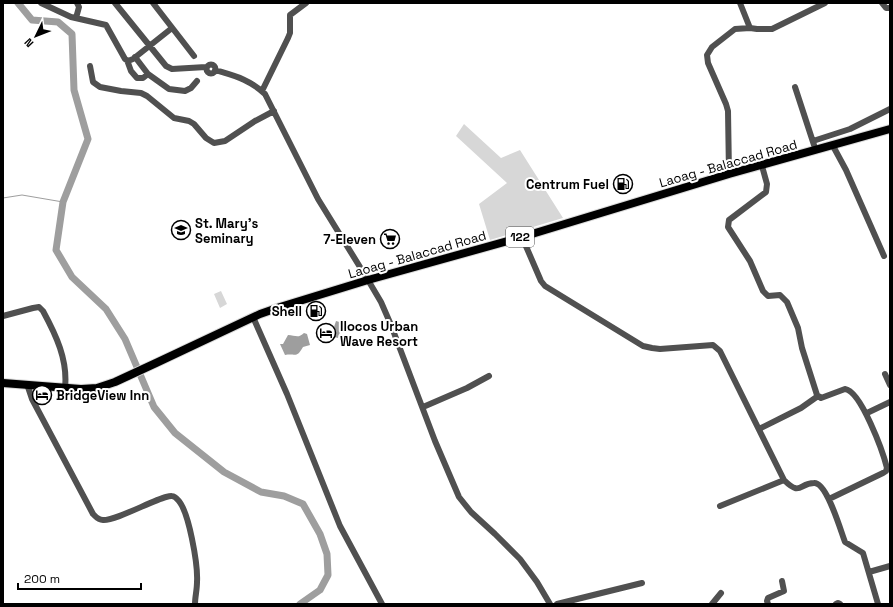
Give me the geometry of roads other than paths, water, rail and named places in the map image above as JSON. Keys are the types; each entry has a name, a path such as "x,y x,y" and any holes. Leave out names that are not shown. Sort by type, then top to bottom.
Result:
{"main road":[{"name":"Laoag - Balaccad Road","path":"3,383 90,389 115,382 253,317 280,307 368,280 522,237 729,174 890,129"}],"street":[{"path":"41,3 76,18 106,24 127,60 131,71 137,78 143,78 148,74"},
{"path":"76,18 79,7 77,3"},
{"path":"115,3 162,62 169,68 206,68 206,71 209,73 213,73 215,70 246,80 265,94 318,199 368,280 391,325 435,441 459,497 471,512 520,559 537,582 550,604"},
{"path":"153,3 194,56"},
{"path":"262,91 290,33 290,15 306,3"},
{"path":"740,3 750,28"},
{"path":"729,174 728,111 708,63 707,55 712,46 737,28 772,29 825,3"},
{"path":"882,3 886,8 890,8"},
{"path":"127,60 135,57 172,28"},
{"path":"135,57 148,74 166,88 173,90 188,90 197,81"},
{"path":"90,66 94,82 100,87 147,96 174,118 190,121 206,138 214,143 225,141 255,121 274,111"},
{"path":"795,88 816,150"},
{"path":"813,141 850,129 890,109"},
{"path":"833,146 846,170 884,256"},
{"path":"762,166 767,184 766,192 729,220 728,227 750,261 763,291 768,296 780,295 787,302 798,328 802,348 818,396"},
{"path":"522,237 541,281 548,289 643,346 660,349 712,345 720,350 784,480 797,489 817,483 829,499 838,518 845,542 863,553 878,604"},
{"path":"3,316 39,307 43,311 62,351 66,377 65,388"},
{"path":"253,317 287,394 340,526 382,604"},
{"path":"885,374 890,385"},
{"path":"423,407 467,388 489,376"},
{"path":"27,384 29,393 93,514 97,518 101,520 112,518 166,497 171,496 178,499 184,512 194,548 197,582 195,604"},
{"path":"759,429 801,408 818,396 821,398 848,389 867,413 886,463 886,471 829,499"},
{"path":"867,413 890,402"},
{"path":"720,506 784,480"},
{"path":"869,572 890,566"},
{"path":"768,604 768,598 784,591 782,581"},
{"path":"557,604 642,583"},
{"path":"712,604 721,593"}],"waterway":[{"path":"18,3 32,20 58,22 72,34 74,90 88,139 63,202 56,250 72,277 106,309 125,339 154,407 175,433 224,472 261,492 284,496 303,504 320,534 327,554 328,575 320,590 300,604"},
{"path":"3,198 22,195 63,202"}],"place":[{"name":"Centrum Fuel","path":"623,184"},
{"name":"St. Mary's Seminary","path":"181,230"},
{"name":"7-Eleven","path":"390,239"},
{"name":"Shell","path":"316,311"},
{"name":"Ilocos Urban Wave Resort","path":"326,333"},
{"name":"BridgeView Inn","path":"42,395"}]}
